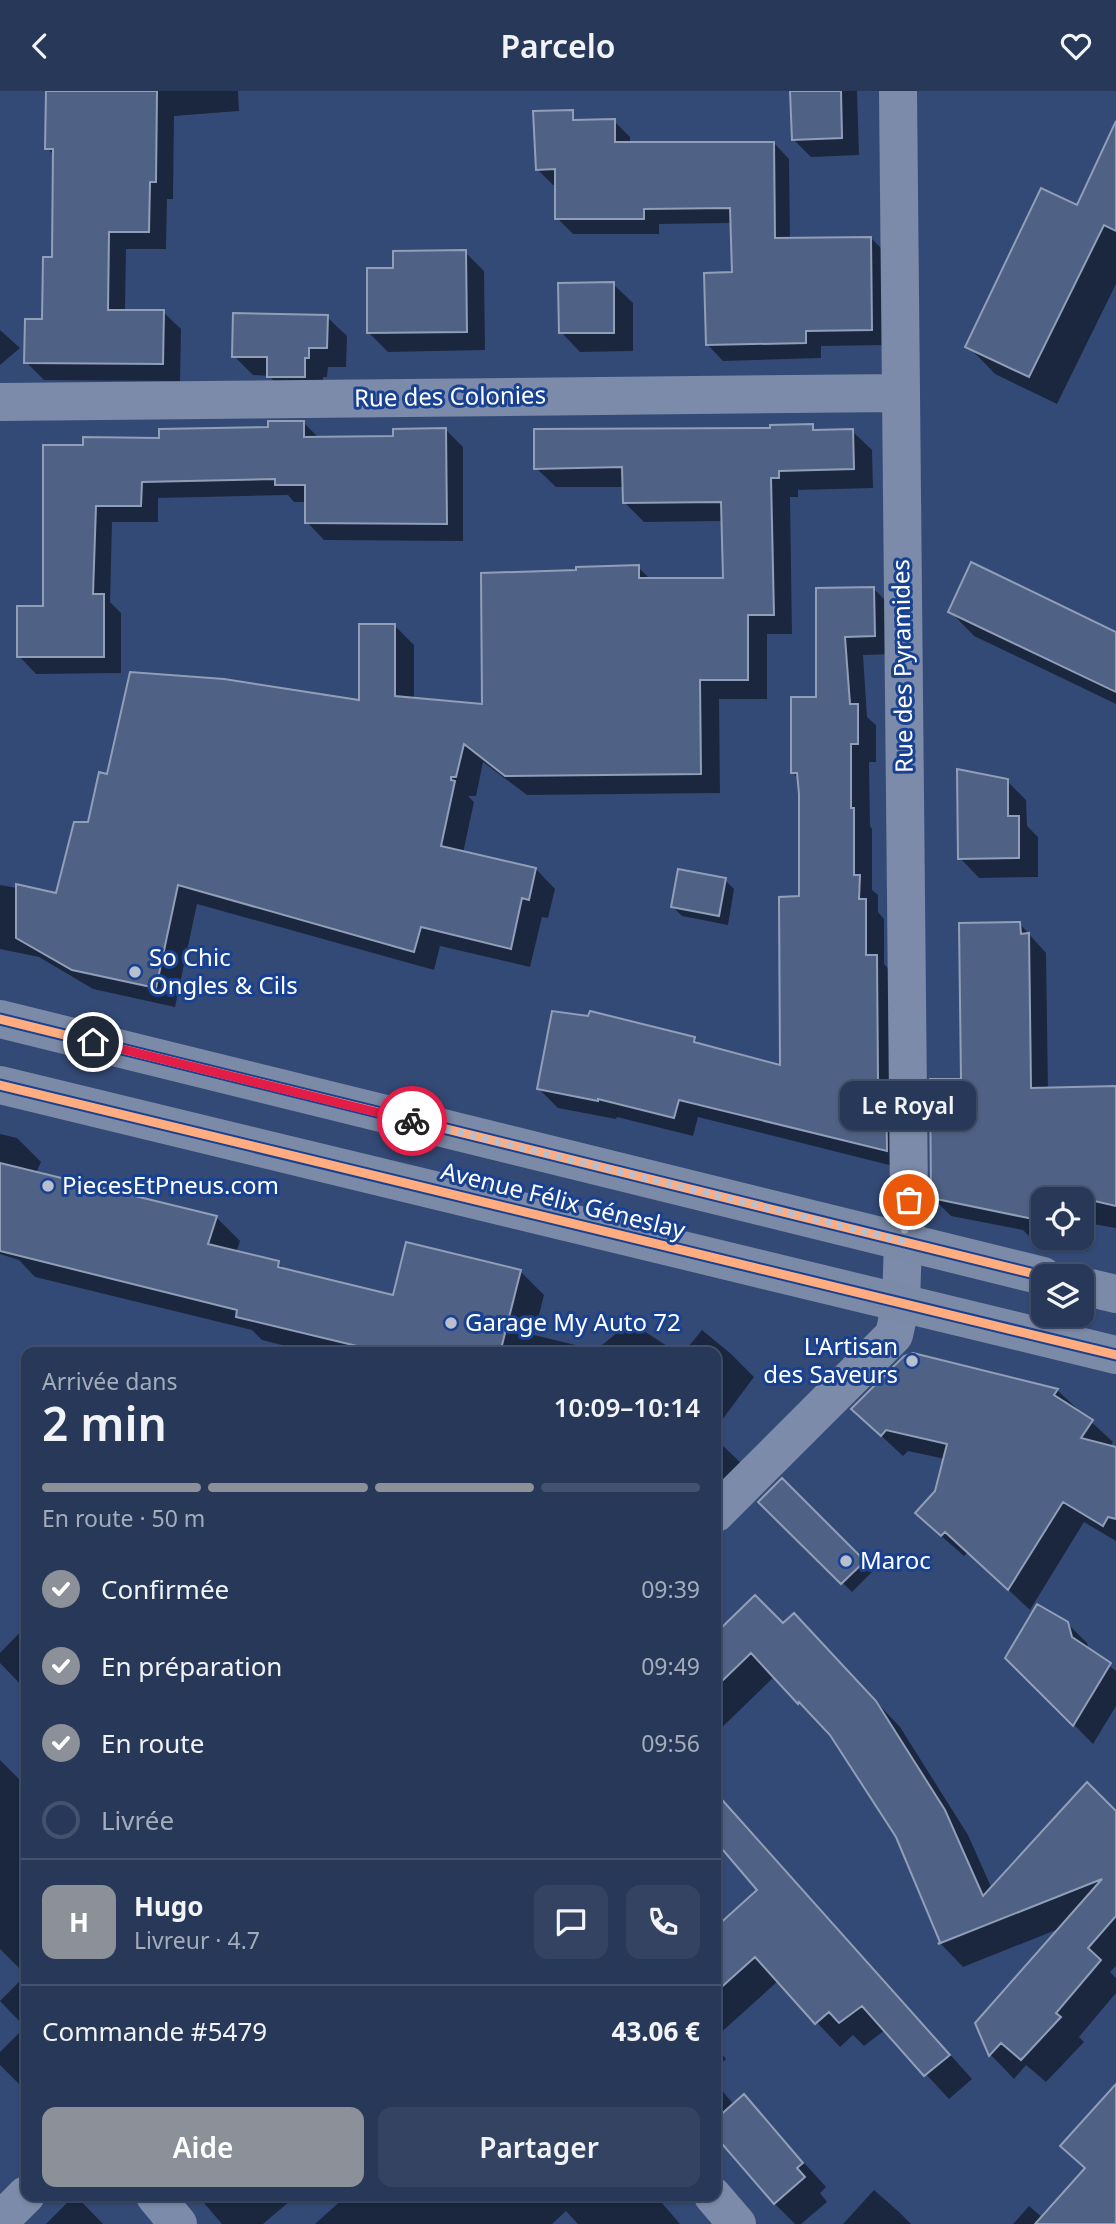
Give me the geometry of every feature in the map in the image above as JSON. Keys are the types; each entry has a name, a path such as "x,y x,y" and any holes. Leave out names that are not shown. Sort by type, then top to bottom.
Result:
{"main road":[{"name":"Avenue Félix Géneslay","path":"0,1019 1031,1273"},
{"name":"Avenue Félix Géneslay","path":"0,1085 1116,1355"},
{"path":"1094,1289 1116,1294"}],"street":[{"name":"Rue des Pyramides","path":"721,1508 894,1335 901,1303 903,1241 909,1200 898,91"},
{"name":"Rue des Colonies","path":"0,402 899,393"},
{"path":"0,2221 21,2200"},
{"path":"159,2201 178,2224"},
{"path":"717,2201 737,2224"}],"building":[{"path":"46,91 157,91 156,182 150,182 149,232 109,232 108,310 164,310 163,364 24,363 25,319 42,319 43,257 52,257 53,149 45,149"},
{"path":"790,91 841,91 842,138 792,140"},
{"path":"573,110 573,120 615,119 615,142 774,142 775,238 871,237 872,330 806,331 806,343 706,345 704,273 732,272 730,208 644,209 644,219 555,219 555,169 536,170 533,111"},
{"path":"1116,121 1116,231 1104,225 1029,377 965,347 1041,188 1077,205"},
{"path":"466,250 467,332 367,333 367,268 393,268 393,251"},
{"path":"614,282 614,333 559,333 558,283"},
{"path":"233,313 328,315 327,348 309,348 309,358 305,358 305,377 267,377 267,357 232,357"},
{"path":"268,421 304,421 304,437 393,436 393,429 446,428 447,524 305,523 305,485 275,485 275,479 142,482 141,506 96,506 93,594 104,594 104,657 17,657 17,606 43,606 43,445 83,445 83,437 159,438 159,429 268,427"},
{"path":"813,424 813,430 853,429 854,469 779,471 779,478 771,478 774,615 748,615 748,680 700,680 701,774 505,776 464,744 456,777 451,777 451,780 455,781 441,846 536,868 529,900 522,898 511,949 421,927 414,952 178,885 156,988 72,970 16,938 16,884 56,893 74,822 88,822 99,772 107,774 130,672 224,679 359,700 359,624 395,624 395,696 482,704 481,573 639,565 639,578 723,578 721,502 623,503 622,467 534,469 534,429 770,428 770,425"},
{"path":"971,562 1116,632 1116,692 948,612"},
{"path":"874,587 875,636 845,637 850,704 858,704 858,744 851,744 854,875 860,875 859,899 866,899 866,955 877,955 878,1080 886,1080 887,1151 679,1100 674,1118 598,1099 537,1089 552,1011 588,1016 590,1011 695,1037 694,1042 780,1065 779,897 799,896 799,794 797,773 791,773 791,697 816,697 816,588"},
{"path":"957,769 1008,779 1008,816 1019,816 1019,858 958,859"},
{"path":"678,869 726,878 719,916 671,907"},
{"path":"1020,922 1021,934 1029,933 1031,1088 1116,1086 1116,1206 1094,1201 1094,1187 1031,1187 1031,1219 931,1198 930,1079 961,1079 959,923"},
{"path":"0,1163 217,1216 208,1244 279,1261 278,1267 393,1295 406,1242 521,1270 502,1347 361,1347 236,1317 237,1310 0,1251"},
{"path":"913,1353 1058,1389 1054,1395 1093,1420 1081,1438 1116,1447 1116,1519 1108,1517 1103,1526 1063,1502 1008,1590 945,1532 941,1536 915,1513 935,1491 947,1444 886,1430 881,1436 851,1409 904,1356"},
{"path":"782,1478 865,1561 841,1584 758,1502"},
{"path":"755,1595 783,1623 794,1613 876,1701 945,1810 983,1896 1087,1782 1116,1811 1116,1916 1088,1948 1101,1960 1056,2013 1061,2017 1021,2060 1001,2043 989,2056 975,2023 1102,1879 938,1944 940,1942 896,1837 830,1735 751,1653 721,1682 721,1628"},
{"path":"1037,1604 1068,1622 1072,1637 1111,1663 1073,1726 1005,1658"},
{"path":"721,1799 950,2055 924,2076 862,2006 839,2023 829,2012 815,2024 755,1957 721,1988 721,1922 757,1890 721,1848"},
{"path":"1116,2084 1116,2224 1035,2224 1085,2168 1060,2146"},
{"path":"744,2094 803,2163 797,2168 805,2177 774,2204 721,2143 721,2115"}],"cycle path":[{"path":"0,1019 1031,1273"},
{"path":"0,1085 1116,1355"}],"way so far":[{"path":"412,1121 903,1241 909,1200"}],"place":[{"name":"So Chic Ongles & Cils","path":"135,972"},
{"name":"PiecesEtPneus.com","path":"48,1186"},
{"name":"Le Royal","path":"909,1200"},
{"name":"Garage My Auto 72","path":"451,1323"},
{"name":"L'Artisan des Saveurs","path":"912,1361"},
{"name":"Maroc","path":"846,1561"}],"route":[{"path":"93,1042 412,1121"}]}
